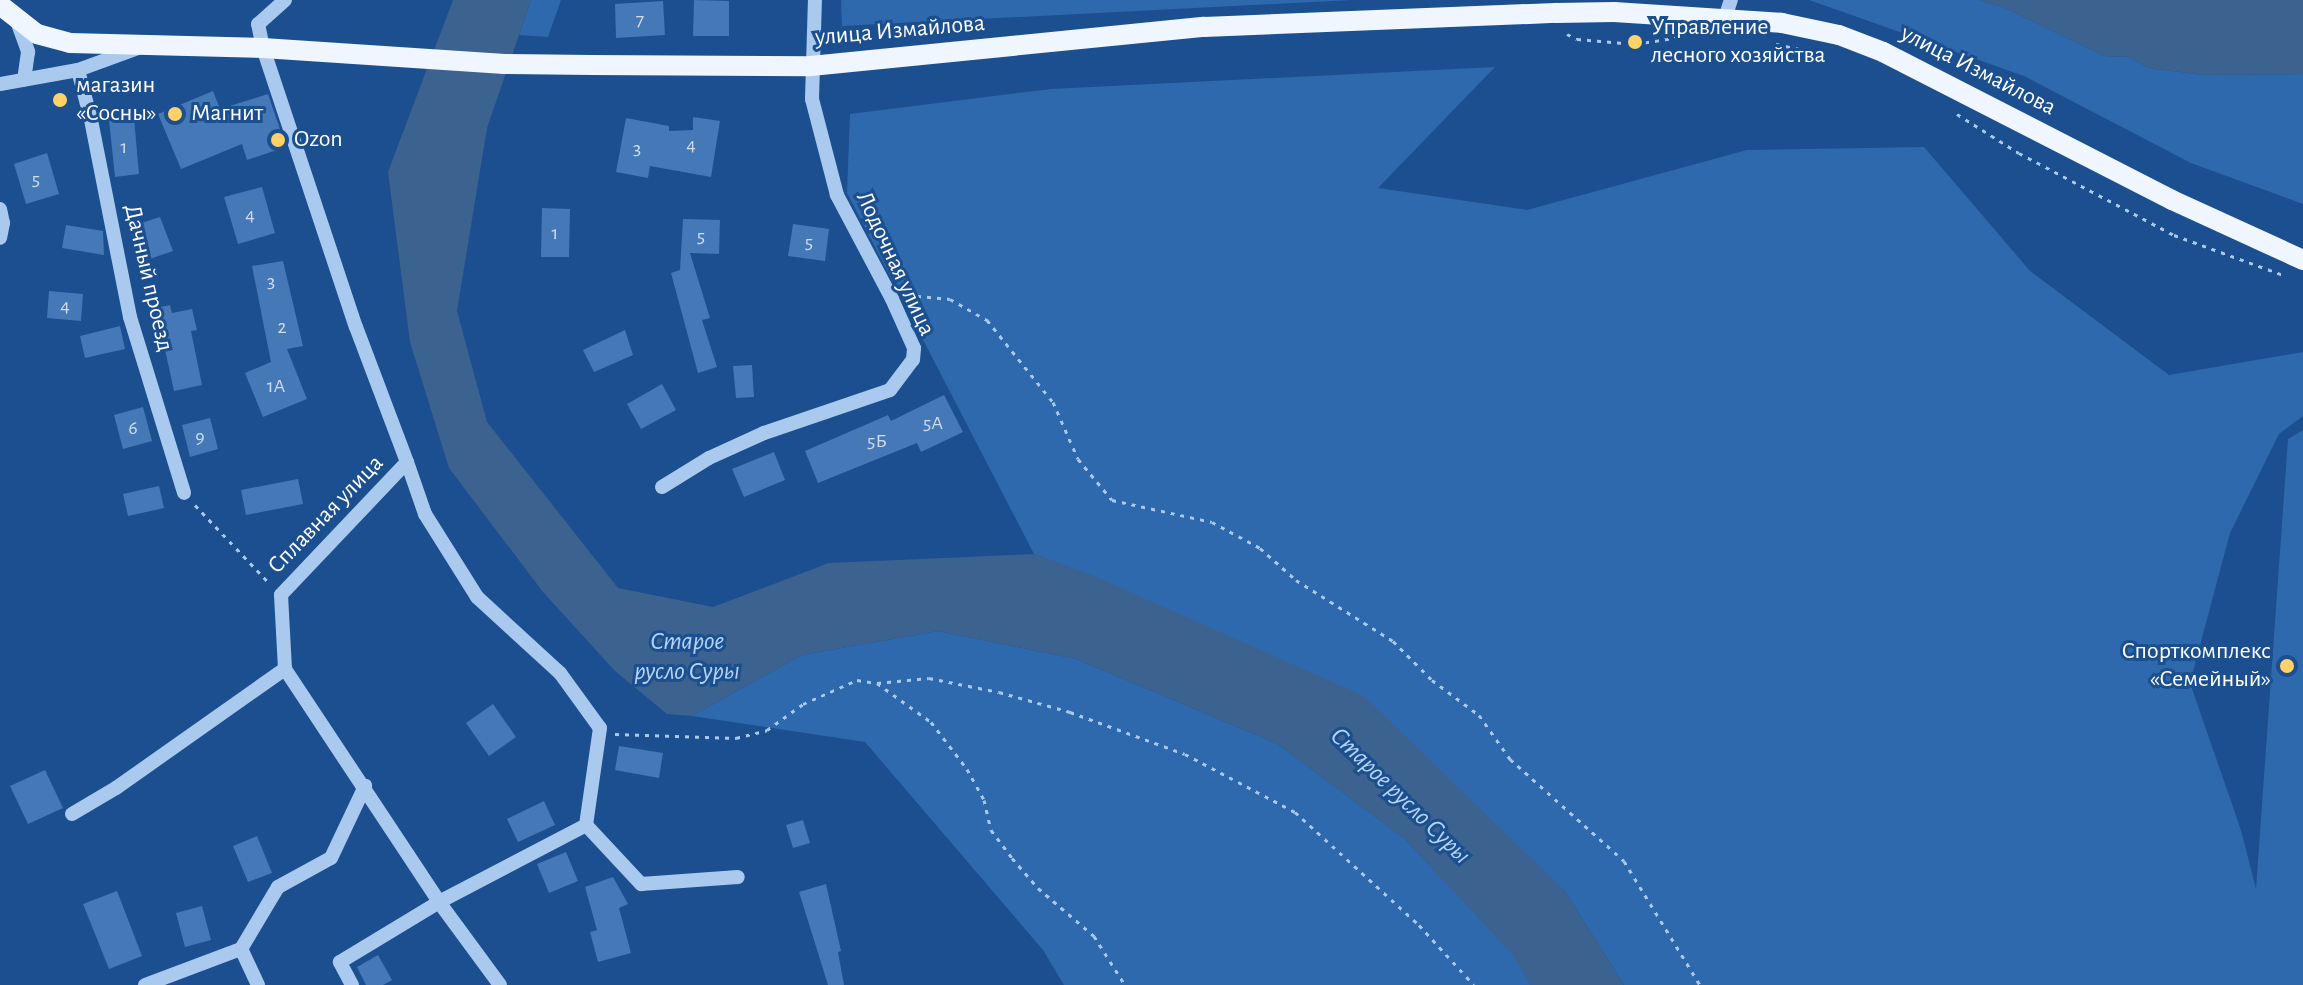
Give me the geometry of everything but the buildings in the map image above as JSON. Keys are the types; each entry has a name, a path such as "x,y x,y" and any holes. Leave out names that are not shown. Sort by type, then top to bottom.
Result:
{"main road":[{"name":"улица Измайлова","path":"0,5 37,34 70,43 263,48 504,64 811,66 1204,27 1728,9 1839,35 1883,52 2172,200 2303,260"}],"street":[{"name":"Сплавная улица","path":"285,0 258,24 263,48 356,327 407,462 281,595 285,669"},
{"name":"Лодочная улица","path":"662,487 709,458 764,433 890,390 913,360 914,348 892,299 837,195 812,99 815,0"},
{"path":"17,21 28,52 24,80"},
{"path":"0,84 78,70 142,47"},
{"name":"Дачный проезд","path":"78,70 91,120 130,317 184,493"},
{"path":"0,209 3,223 0,238"},
{"path":"407,462 425,514 477,597 560,673 600,728 586,825"},
{"path":"72,814 116,788 285,669 439,902 500,985"},
{"path":"145,985 241,949 278,887 331,858 365,786"},
{"path":"586,825 641,884 738,877"},
{"path":"352,985 340,962 439,902 586,825"},
{"path":"241,949 258,985"}],"path":[{"path":"1558,30 1577,39 1635,44 1696,35"},
{"path":"1769,43 1800,49"},
{"path":"1955,112 2019,153 2174,235 2289,277"},
{"path":"892,299 912,294 950,299 987,320 1053,402 1078,459 1112,500 1212,522 1260,548 1296,580 1393,641 1432,680 1479,715 1510,759 1624,861 1700,985"},
{"path":"184,493 281,595"},
{"path":"600,728 621,737 736,738 767,730 803,704 857,680 877,683 929,678 999,692 1070,712 1185,754 1295,812 1419,925 1474,985"},
{"path":"877,683 931,722 967,769 984,800 991,830 1038,888 1094,936 1125,985"}],"shaded area":[{"path":"531,0 561,0 548,37 519,35"},
{"path":"841,0 1352,0 842,26"},
{"path":"1809,0 1979,0 2003,7 2104,56 2129,57 2149,68 2204,75 2303,74 2303,204 2191,163 2024,76"},
{"path":"1495,67 1378,188 1527,210 1747,150 1924,147 2030,271 2169,375 2303,352 2303,416 2279,434 2230,533 2190,683 2241,830 2256,889 2288,439 2303,430 2303,985 1624,985 1564,890 1092,576 1034,554 847,193 850,114 1051,89"},
{"path":"938,631 1076,659 1278,744 1405,839 1513,954 1531,985 1064,985 1043,950 865,742 692,716 802,655"}],"water":[{"name":"Старое русло Суры","path":"453,0 531,0 487,128 457,311 487,422 618,588 713,607 829,563 1034,554 1092,575 1364,696 1564,890 1624,985 1531,985 1512,954 1405,839 1278,744 1076,659 938,631 802,655 692,716 667,714 615,671 543,592 449,468 410,342 388,172"},
{"path":"1979,0 2303,0 2303,74 2204,75 2149,68 2129,57 2104,56 2003,7"}],"place":[{"name":"Управление лесного хозяйства","path":"1635,42"},
{"name":"магазин «Сосны»","path":"60,100"},
{"name":"Магнит","path":"175,114"},
{"name":"Ozon","path":"278,140"},
{"name":"Спорткомплекс «Семейный»","path":"2287,666"}]}
